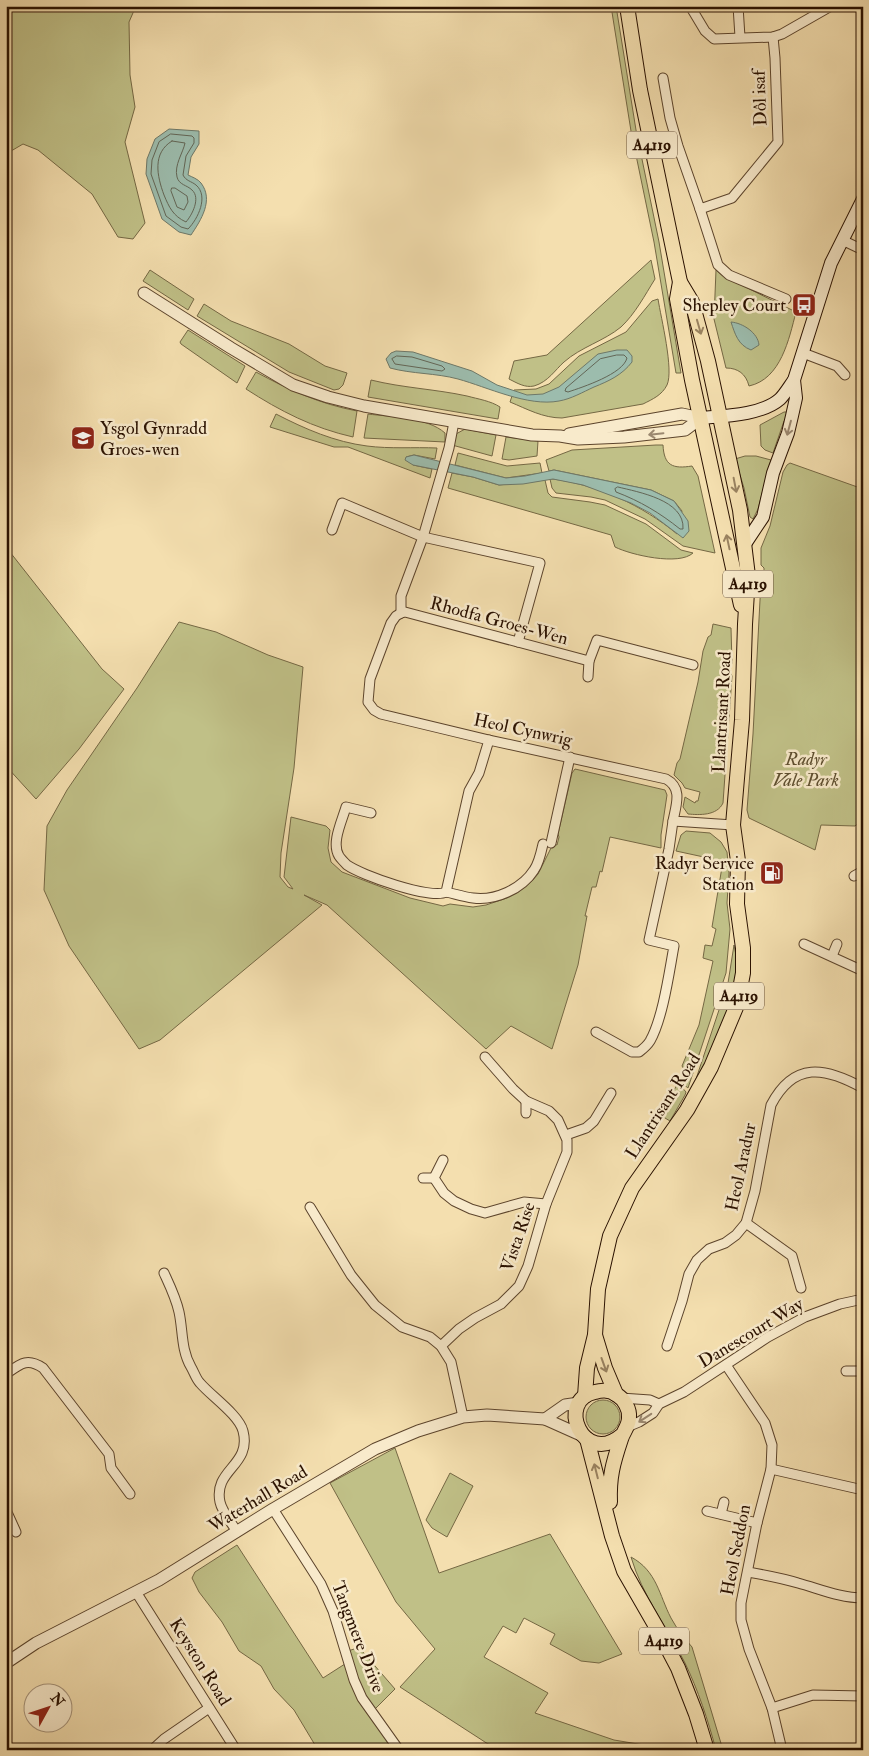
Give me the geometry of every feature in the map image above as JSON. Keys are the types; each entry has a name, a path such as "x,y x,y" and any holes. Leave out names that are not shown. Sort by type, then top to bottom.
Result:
{"main road":[{"name":"Llantrisant Road","path":"627,6 640,90 680,282 692,302 708,361 745,544 748,576 742,720 733,825 738,861 737,904 744,962 740,994 717,1055 704,1082 688,1110 632,1188 610,1236 598,1289 595,1334 582,1400 576,1411 575,1420 585,1438 612,1536 624,1571 678,1668 696,1714 707,1750"},
{"path":"701,418 752,412 769,406 779,400 794,380 831,263 863,199"},
{"name":"Llantrisant Road","path":"680,282 677,299 692,380 745,624"},
{"path":"745,544 763,517 773,473 788,433 792,416 796,398 794,380"},
{"name":"Llantrisant Road","path":"595,1334 605,1368 618,1396 628,1409 629,1417 609,1478 612,1536"},
{"path":"582,1400 592,1392 601,1391 618,1396"},
{"path":"585,1438 598,1444 607,1444 616,1440 625,1431"}],"street":[{"path":"690,6 708,36 714,39 782,34 830,6"},
{"path":"738,6 740,37"},
{"name":"Dôl isaf","path":"700,209 732,198 778,142 773,36"},
{"path":"663,78 670,118 678,146 718,264 729,275 786,299"},
{"path":"842,240 863,250"},
{"path":"144,293 293,385 328,398 532,435 578,439 659,434 685,430 701,418"},
{"path":"803,353 837,366 845,375"},
{"path":"560,436 682,414 701,418"},
{"path":"401,613 401,596 423,536 449,448 454,422"},
{"path":"332,530 342,503 423,536 540,563 518,642"},
{"name":"Rhodfa Groes-Wen","path":"401,613 405,612 496,638 590,661"},
{"name":"Heol Cynwrig","path":"401,613 391,623 370,679 368,702 374,710 381,714 672,782 677,794 673,821"},
{"path":"588,677 590,661 597,640 693,666"},
{"path":"444,893 469,791 479,773 489,740"},
{"path":"371,813 346,808 336,841 338,855 347,865 395,885 430,894 444,893 473,898 488,898 508,892 523,882 534,870 547,844 570,757"},
{"path":"596,1032 632,1052 639,1052 650,1042 656,1027 666,992 674,946 649,940 668,854 673,821 733,825"},
{"path":"804,944 863,971"},
{"path":"832,956 837,944"},
{"path":"484,1057 526,1101 549,1111 558,1120 566,1135 586,1128 594,1120 612,1093"},
{"name":"Heol Aradur","path":"667,1346 689,1274 698,1260 709,1249 725,1243 746,1223 755,1191 771,1104 778,1092 787,1082 800,1074 813,1071 830,1074 863,1088"},
{"path":"526,1101 526,1113"},
{"name":"Vista Rise","path":"441,1346 467,1324 501,1304 518,1286 528,1266 546,1204 566,1152 566,1135"},
{"path":"434,1178 444,1160"},
{"path":"423,1178 434,1178"},
{"path":"434,1178 444,1193 454,1201 485,1213 524,1202 546,1204"},
{"path":"310,1207 351,1275 375,1305 402,1327 430,1337 441,1346 451,1362 463,1416"},
{"path":"746,1223 792,1256 801,1288"},
{"path":"164,1273 174,1294 179,1312 183,1347 189,1364 199,1382 229,1410 243,1429 245,1446 242,1454 239,1461 226,1474 220,1486 220,1503 237,1532"},
{"name":"Danescourt Way","path":"625,1431 653,1413 659,1404 684,1392 768,1338 805,1317 840,1304 863,1299"},
{"path":"6,1374 24,1362 36,1363 43,1368 109,1454 111,1468 130,1494"},
{"name":"Heol Seddon","path":"726,1365 765,1423 772,1445 771,1469 757,1523 741,1603 742,1620 749,1649 772,1708 782,1750"},
{"path":"846,1371 863,1371"},
{"path":"618,1396 650,1400 659,1404"},
{"path":"544,1419 565,1405 582,1400"},
{"name":"Waterhall Road","path":"6,1663 36,1643 188,1563 273,1509 375,1449 418,1431 463,1416 487,1415 544,1419 585,1438"},
{"path":"771,1469 863,1490"},
{"path":"721,1514 724,1502"},
{"name":"Tangmere Drive","path":"273,1509 321,1584 362,1698 399,1750"},
{"path":"6,1510 16,1532"},
{"path":"707,1511 757,1523"},
{"path":"748,1572 797,1582 832,1594 863,1598"},
{"name":"Keyston Road","path":"136,1592 236,1750"},
{"path":"772,1708 813,1695 863,1696"},
{"path":"152,1750 164,1739 209,1708"}],"green space":[{"path":"6,6 136,6 129,22 130,75 135,107 125,142 145,223 133,239 118,237 92,194 38,150 23,144 6,154"},
{"path":"611,6 616,6 636,130 659,242 681,373 676,373 654,242 631,131"},
{"path":"651,260 655,279 635,310 621,327 571,357 539,384 534,386 521,385 509,379 514,361 547,355"},
{"path":"150,270 194,299 188,310 143,281"},
{"path":"716,270 723,276 796,312 782,356 776,367 760,382 749,386 741,372 726,368 714,319"},
{"path":"658,299 666,344 669,378 663,391 657,396 643,404 562,418 542,415 510,402 514,390 536,389 549,384 579,356 626,332 652,301"},
{"path":"204,304 231,321 289,344 325,366 347,373 343,385 339,389 334,390 289,372 197,316"},
{"path":"188,330 245,366 237,383 181,344 180,342"},
{"path":"256,372 305,396 357,411 353,437 324,429 297,418 271,405 246,389"},
{"path":"371,380 467,396 489,402 500,407 498,419 368,397"},
{"path":"787,412 789,416 784,421 773,453 765,450 761,446 760,425"},
{"path":"276,414 320,434 355,444 384,447 437,448 435,459 414,455 406,457 413,465 432,469 430,478 348,447 334,447 270,427"},
{"path":"368,414 408,419 429,424 445,433 445,442 364,438"},
{"path":"465,429 496,435 492,456 452,445 456,434"},
{"path":"506,437 538,441 537,456 509,460 502,459"},
{"path":"663,445 665,458 668,462 680,467 692,466 698,476 715,553 683,546 645,519 605,500 556,493 552,488 550,479 603,491 634,505 677,534 682,511 674,501 651,490 554,470 549,471 546,460 572,450"},
{"path":"458,453 507,466 540,463 542,473 506,478 455,465"},
{"path":"745,456 756,456 771,460 758,509 753,519 750,517 735,459"},
{"name":"Radyr Vale Park","path":"790,463 863,489 863,820 855,826 821,825 815,850 749,818 747,810 761,581 764,578 764,568 761,565 761,548 770,526 783,472"},
{"path":"452,473 499,485 545,480 548,493 552,497 605,505 646,524 681,550 693,553 677,559 666,559 643,556 622,550 615,547 611,535 448,488"},
{"path":"6,547 102,669 124,689 79,749 36,799 6,766"},
{"path":"179,622 216,632 268,655 303,667 294,768 281,853 280,877 288,887 293,889 284,877 291,817 326,826 330,830 328,848 331,862 342,872 410,898 443,906 450,904 473,907 486,905 517,893 538,874 553,844 557,845 572,773 575,769 665,790 667,795 661,848 610,837 602,872 600,871 596,887 592,887 585,916 587,916 578,965 552,1049 511,1026 486,1049 327,905 304,895 322,905 160,1040 139,1049 69,946 44,890 47,826 67,790 137,688"},
{"path":"713,624 731,628 732,663 730,672 732,676 723,803 717,810 712,812 688,814 683,807 685,797 695,803 698,801 700,792 685,788 674,775 680,759 698,682 703,651 708,637 711,635"},
{"path":"686,831 710,833 721,842 727,852 729,873 727,903 730,929 726,973 688,1088 683,1084 687,1074 682,1066 699,1025 713,961 703,958 705,945 712,946 716,929 712,927 722,867 713,864 713,859 676,851 681,835"},
{"path":"734,945 737,980 734,995 724,1026 695,1082 728,983"},
{"path":"678,1083 686,1092 670,1121 660,1115"},
{"path":"603,1400 610,1401 615,1405 619,1410 619,1424 615,1429 610,1433 603,1434 596,1433 591,1429 587,1424 586,1417 587,1410 591,1405 596,1401"},
{"path":"395,1448 439,1573 550,1534 622,1654 599,1663 581,1661 550,1644 555,1634 524,1618 516,1633 503,1626 484,1657 548,1693 535,1713 614,1740 662,1748 700,1750 517,1750 488,1744 400,1687 435,1649 396,1602 330,1483"},
{"path":"450,1473 473,1486 447,1537 432,1528 426,1520"},
{"path":"237,1545 323,1678 348,1662 345,1652 357,1648 362,1651 395,1689 372,1712 399,1750 318,1750 294,1710 274,1689 261,1666 239,1651 222,1622 199,1592 192,1578 195,1572"},
{"path":"631,1557 647,1569 652,1576 671,1618 692,1647 723,1750 716,1750 690,1673 648,1598"}],"water":[{"path":"169,129 199,131 199,144 191,157 188,175 201,183 205,190 206,203 199,223 191,235 179,232 162,219 146,174 147,159 155,139"},
{"path":"731,322 749,329 756,336 759,345 751,350 743,345 736,335"},
{"path":"627,350 632,356 632,362 620,374 572,397 547,402 521,399 450,377 390,368 386,359 391,353 396,351 413,352 472,371 497,385 527,395 543,394 559,387 598,354"},
{"path":"414,455 506,478 554,470 651,490 674,501 688,521 689,531 683,538 650,513 631,503 583,485 553,479 523,484 499,485 473,477 413,465 405,460 406,457"}],"place":[{"name":"Shepley Court","path":"804,305"},
{"name":"Ysgol Gynradd Groes-wen","path":"83,438"},
{"name":"Radyr Service Station","path":"772,873"}]}
